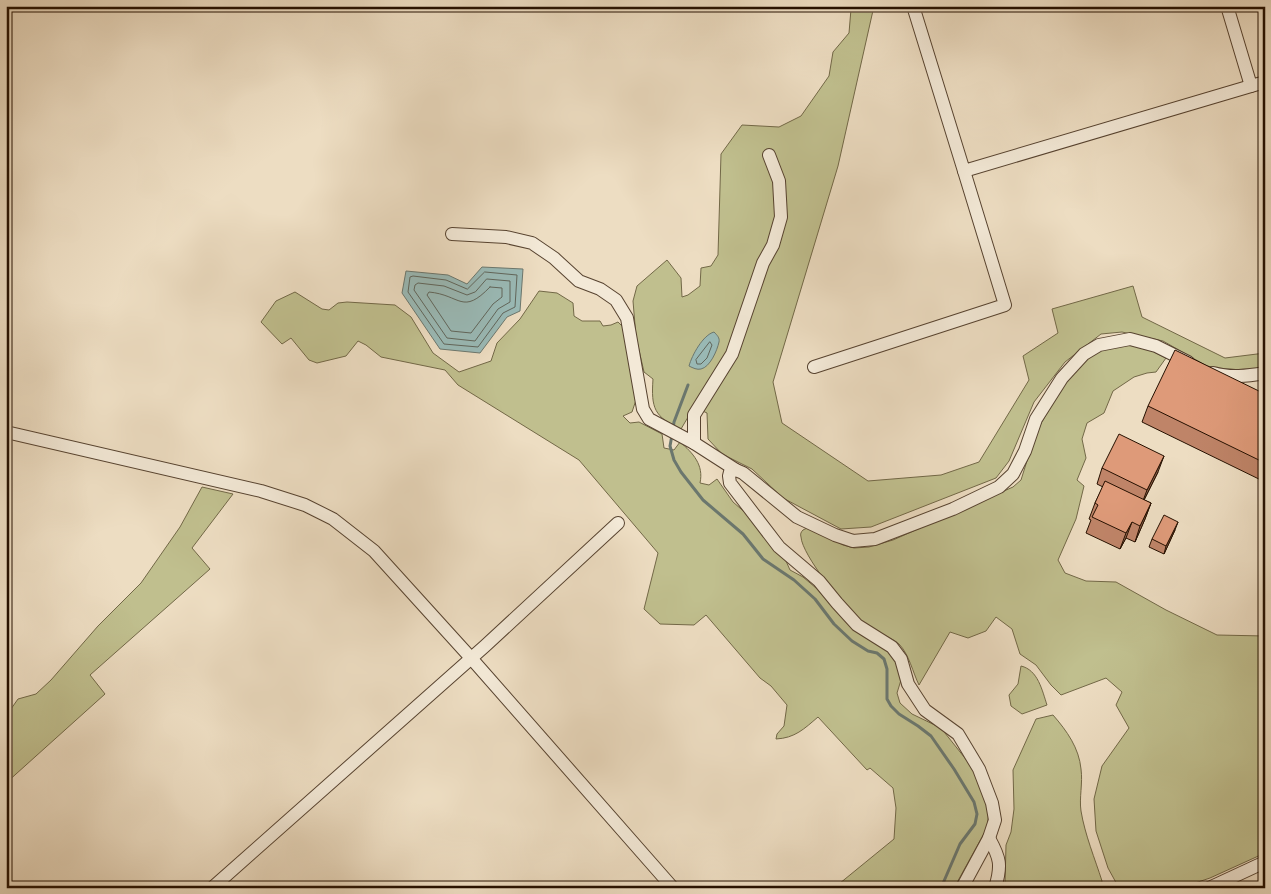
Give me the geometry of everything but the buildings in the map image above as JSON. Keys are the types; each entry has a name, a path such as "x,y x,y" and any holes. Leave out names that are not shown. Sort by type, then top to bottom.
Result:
{"street":[{"path":"814,367 1005,305 913,6"},
{"path":"1227,6 1251,86"},
{"path":"964,171 1265,82"},
{"path":"694,444 694,415 732,354 763,263 773,244 780,217 779,181 769,155"},
{"path":"452,234 506,237 532,243 554,258 579,281 600,289 616,300 628,318 643,409 649,419 743,473 797,517 835,535 853,541 875,540 953,509 1000,487 1013,474 1036,419 1062,378 1084,354 1099,345 1130,339 1156,346 1200,368 1221,376 1244,376 1265,373"},
{"path":"6,432 261,491 306,505 333,519 374,552 471,658 673,888"},
{"path":"736,470 730,472 730,483 778,547 819,581 836,603 857,625 892,647 901,659 908,684 925,710 958,734 980,769 992,803 995,820 989,838 962,888"},
{"path":"212,888 471,658 618,523"},
{"path":"989,838 999,855 999,875 995,888"},
{"path":"1208,888 1265,862"}],"shaded area":[{"path":"853,6 874,6 838,166 773,382 782,423 868,481 941,475 979,462 1029,380 1023,356 1058,333 1052,309 1133,286 1142,317 1225,358 1265,353 1265,367 1237,372 1207,366 1163,341 1122,332 1101,334 1065,362 1034,402 1009,461 996,478 871,527 841,529 783,498 752,469 722,454 708,439 707,413 694,407 681,429 660,416 654,404 653,379 644,372 636,337 633,301 637,286 667,260 681,278 682,297 700,286 701,268 711,266 718,255 721,154 742,125 779,127 801,116 829,76 833,52 849,33 851,9"},
{"path":"539,291 557,293 573,303 574,316 582,321 600,321 603,326 618,322 623,327 636,400 632,412 623,416 630,423 639,422 662,434 664,448 674,450 680,442 685,446 699,465 700,483 709,485 717,479 733,502 748,515 786,561 790,570 803,577 816,588 858,633 889,652 897,664 901,680 897,693 900,703 912,714 941,728 976,772 989,811 987,828 954,888 834,888 894,839 896,808 893,788 870,768 867,770 818,717 794,735 776,739 777,734 784,726 787,705 771,686 760,678 706,615 694,625 660,624 644,609 658,553 579,460 458,385 445,370 381,357 358,341 346,356 317,363 309,360 291,338 282,344 261,322 276,301 295,292 322,309 329,310 338,303 347,302 395,305 411,317 433,353 459,372 491,361 497,343 520,319"},
{"path":"1135,344 1166,358 1156,372 1134,377 1113,391 1104,413 1087,423 1082,439 1086,458 1077,480 1084,486 1076,519 1058,560 1065,573 1086,581 1116,582 1166,610 1217,635 1265,636 1265,853 1210,878 1180,888 1119,888 1108,868 1096,831 1094,799 1102,766 1129,728 1116,705 1122,692 1106,678 1061,695 1036,665 1020,654 1012,629 996,617 986,631 968,638 950,632 919,685 908,658 899,644 859,621 816,568 803,545 801,535 803,530 809,527 843,545 854,548 869,547 893,540 1013,487 1021,480 1036,432 1065,382 1078,367 1095,353 1108,347"},
{"path":"202,487 233,494 192,548 210,569 90,675 105,694 6,783 6,716 18,699 36,694 51,680 98,626 141,583 180,527"},
{"path":"1021,666 1027,668 1035,676 1047,705 1022,714 1011,706 1009,695 1018,684"},
{"path":"1053,715 1072,740 1080,761 1081,811 1102,881 1101,888 1003,888 1005,884 1006,845 1011,832 1014,809 1013,770 1036,719"}],"water":[{"path":"482,267 523,269 520,311 507,317 480,353 440,349 402,293 406,271 448,275 467,284"},
{"path":"714,332 719,341 713,358 701,369 689,366 695,351 702,341"}],"waterway":[{"path":"673,429 688,385"},
{"path":"672,435 670,446 674,460 703,500 743,534 763,559 794,580 815,599 834,624 852,641 868,651 877,653 884,659 887,669 887,699 891,706 899,714 931,736 974,802 977,814 975,824 960,844 941,888"}]}
